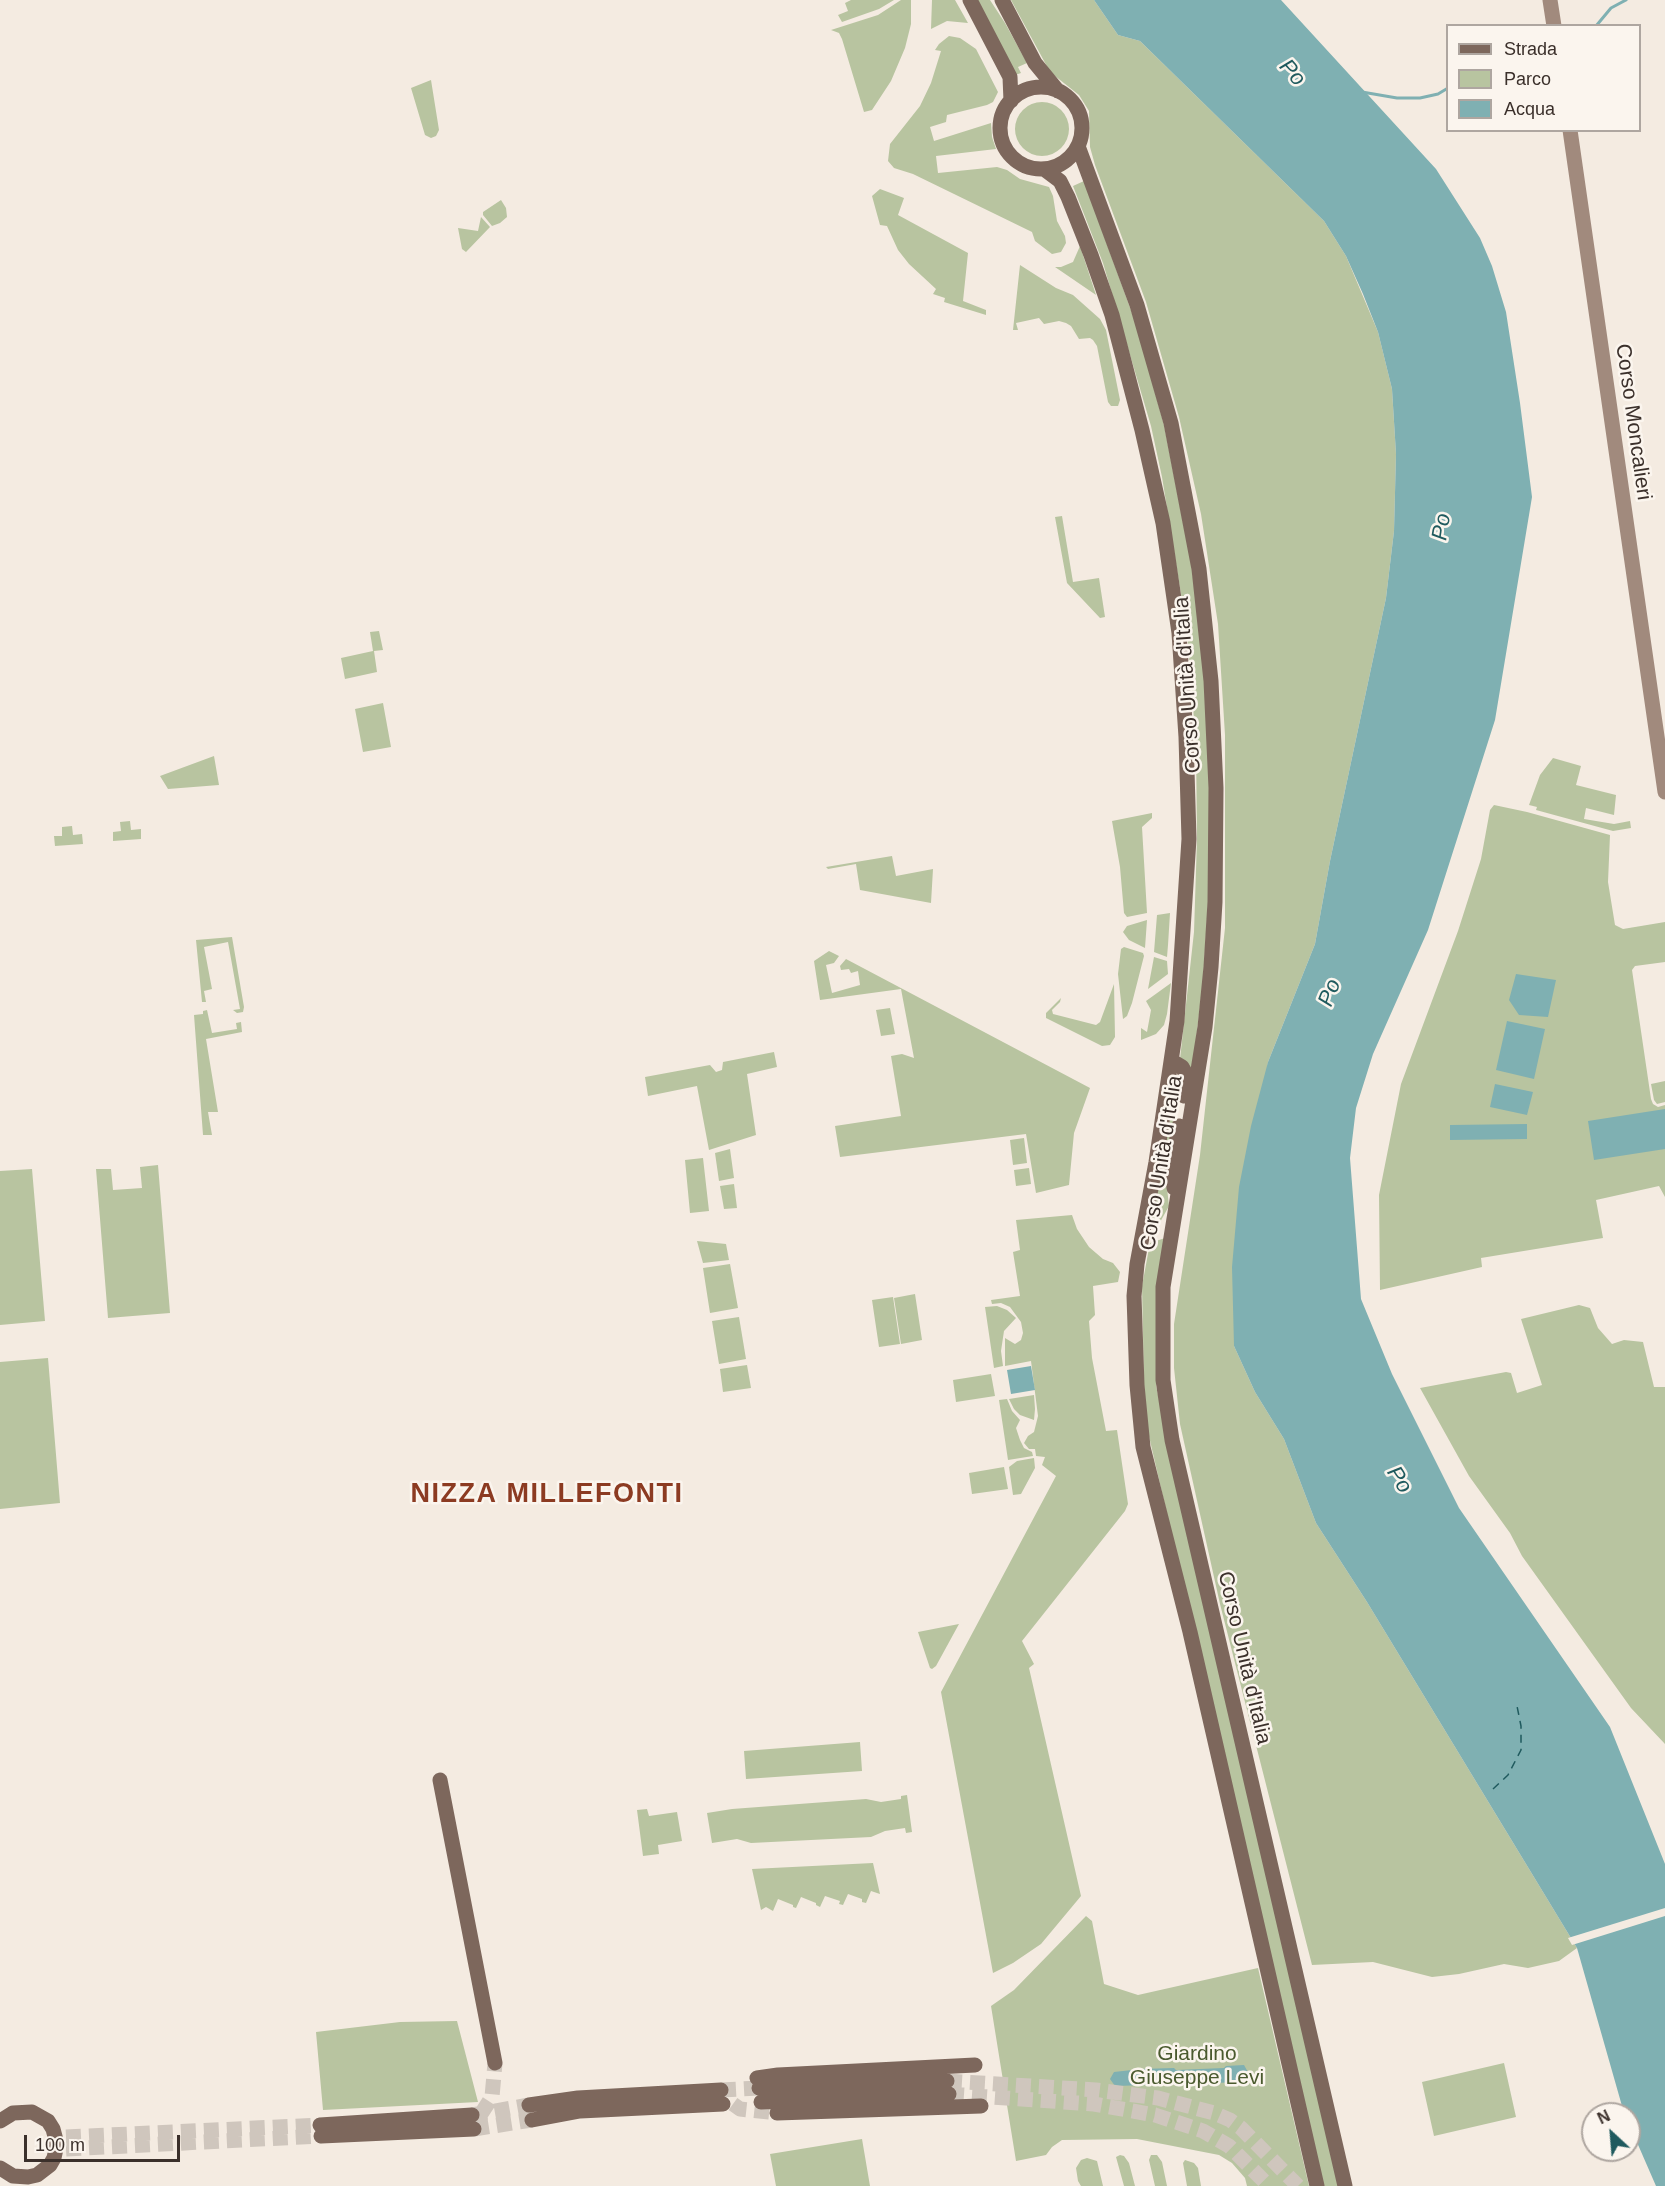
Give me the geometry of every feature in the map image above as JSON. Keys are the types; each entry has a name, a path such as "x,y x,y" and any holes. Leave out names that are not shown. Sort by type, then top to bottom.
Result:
{"main road":[{"path":"970,0 1010,77 1011,101"},
{"path":"1002,0 1035,63 1058,91"},
{"path":"1550,0 1554,24"},
{"path":"1046,87 1058,91 1069,98 1080,114 1082,133 1078,146 1064,162 1044,169 1032,168 1017,161 1003,144 1001,117 1011,101 1021,93 1033,88 1046,87"},
{"name":"Corso Moncalieri","path":"1570,132 1665,792"},
{"name":"Corso Unità d'Italia","path":"1078,146 1137,305 1171,423 1199,569 1207,626 1215,734 1215,902 1205,1028 1162,1300 1163,1380 1172,1440 1345,2186"},
{"name":"Corso Unità d'Italia","path":"1044,169 1060,181 1068,197 1112,315 1163,523 1178,622 1186,737 1189,839 1186,904 1172,1061 1141,1238 1134,1296 1137,1385 1143,1447 1195,1655 1317,2186"},
{"path":"1172,1061 1182,1067 1187,1076 1173,1168 1175,1218"},
{"path":"440,1780 495,2063"},
{"path":"948,2087 759,2089 778,2075 975,2065"},
{"path":"530,2112 580,2111 722,2097"},
{"path":"777,2113 981,2106"},
{"path":"0,2121 13,2113 32,2112 48,2121 61,2144 50,2165 37,2175 13,2176 0,2168"},
{"path":"321,2131 473,2122"}],"green space":[{"path":"851,0 894,0 879,9 842,22 838,15 848,11 845,3"},
{"path":"901,0 911,0 911,24 905,48 891,81 872,110 864,112 842,39 839,33 831,30 878,15"},
{"path":"932,0 955,0 968,23 947,21 931,29"},
{"path":"977,0 990,0 1005,23 1027,63 1018,67 1021,73 1015,75"},
{"path":"1011,0 1094,0 1118,35 1140,41 1324,221 1346,256 1378,332 1392,389 1396,454 1394,531 1386,598 1330,861 1315,944 1268,1062 1234,1346 1255,1392 1284,1439 1316,1523 1367,1602 1577,1948 1559,1961 1528,1968 1504,1964 1459,1974 1432,1977 1373,1962 1312,1965 1220,1604 1180,1424 1174,1368 1174,1324 1200,1155 1225,928 1225,735 1218,624 1201,514 1179,417 1146,302 1095,165 1090,147 1089,111 1079,95 1050,72"},
{"path":"949,36 960,38 976,49 998,92 993,102 947,115 946,122 930,127 934,141 991,123 996,149 936,156 938,173 997,167 1007,170 1020,179 1049,187 1053,196 1057,221 1065,236 1066,243 1061,252 1052,254 1035,241 1032,232 913,174 894,168 888,161 890,144 920,106 931,83 941,51 935,50"},
{"path":"431,80 439,130 436,136 431,138 425,135 411,88"},
{"path":"1042,102 1052,104 1061,110 1067,119 1069,129 1067,139 1061,148 1052,154 1042,156 1032,154 1023,148 1017,139 1015,129 1017,119 1023,110 1032,104"},
{"path":"1084,181 1136,324 1164,425 1191,563 1200,629 1209,743 1209,887 1203,981 1192,1073 1180,1059 1194,932 1197,839 1196,744 1187,631 1162,477 1151,426 1103,263 1073,186"},
{"path":"880,189 904,198 898,215 968,253 963,301 986,310 986,315 944,302 945,298 933,294 936,289 909,264 898,250 887,226 880,225 872,196"},
{"path":"501,200 506,208 507,217 492,226 483,212"},
{"path":"481,217 490,227 466,252 462,249 458,228 478,231"},
{"path":"1080,246 1096,295 1055,267 1073,262"},
{"path":"1020,265 1056,288 1073,295 1100,319 1106,330 1120,400 1118,406 1111,406 1108,402 1097,346 1093,340 1079,339 1071,326 1066,323 1059,321 1044,324 1039,318 1016,323 1018,330 1013,330"},
{"path":"1062,516 1073,582 1099,578 1105,617 1100,618 1067,583 1055,517"},
{"path":"379,631 383,650 374,651 377,672 345,679 341,658 373,651 370,632"},
{"path":"383,703 391,747 363,752 355,709"},
{"path":"214,756 219,785 168,789 160,776"},
{"path":"1553,758 1581,766 1576,785 1616,795 1614,815 1586,808 1584,819 1614,824 1630,821 1631,828 1613,831 1536,810 1537,807 1529,805 1540,775"},
{"path":"1494,805 1610,835 1608,882 1615,925 1623,929 1665,922 1665,962 1635,966 1632,970 1651,1099 1658,1107 1665,1105 1665,1197 1659,1186 1596,1200 1603,1238 1481,1258 1482,1267 1380,1290 1379,1195 1401,1084 1458,931 1481,859 1490,810"},
{"path":"1152,813 1152,818 1142,827 1147,913 1127,917 1124,913 1120,867 1112,821"},
{"path":"130,821 131,830 141,829 141,839 113,841 113,832 121,831 120,822"},
{"path":"72,826 73,835 82,834 83,844 55,846 54,836 62,836 62,827"},
{"path":"892,856 896,876 933,869 931,903 860,890 856,864 828,869 826,867"},
{"path":"1170,913 1167,957 1154,952 1157,915"},
{"path":"1147,920 1145,948 1129,940 1123,932 1127,926"},
{"path":"232,937 244,1007 243,1012 237,1013 233,1010 240,1009 228,942 204,947 212,989 204,991 206,1002 202,1002 196,940"},
{"path":"1124,947 1143,953 1144,956 1132,1003 1127,1016 1123,1019 1118,974 1121,949"},
{"path":"829,951 839,956 834,963 826,965 832,993 860,985 858,971 851,973 849,969 841,970 840,966 846,959 1090,1088 1074,1133 1069,1185 1036,1193 1026,1134 840,1157 835,1126 901,1116 891,1056 902,1054 914,1058 901,989 820,1000 814,961"},
{"path":"1154,957 1167,961 1168,974 1148,989"},
{"path":"1171,983 1164,1025 1156,1034 1141,1040 1141,1028 1147,1032 1151,1010 1146,1001"},
{"path":"1114,984 1115,1037 1110,1045 1102,1046 1046,1018 1046,1013 1061,998 1052,1010 1053,1014 1096,1025 1100,1022"},
{"path":"890,1008 895,1034 881,1036 876,1010"},
{"path":"207,1010 212,1033 237,1029 236,1023 241,1022 242,1032 206,1039 218,1112 208,1112 212,1135 203,1135 194,1015 203,1014 203,1011"},
{"path":"774,1052 777,1067 747,1074 756,1135 709,1150 697,1086 648,1096 645,1077 710,1065 716,1072 722,1070 723,1062"},
{"path":"1177,1076 1180,1080 1165,1170 1169,1206 1159,1224 1151,1229"},
{"path":"1665,1081 1665,1102 1657,1104 1651,1084"},
{"path":"1024,1138 1027,1163 1013,1165 1010,1140"},
{"path":"730,1149 734,1178 719,1181 715,1153"},
{"path":"703,1158 709,1211 690,1213 685,1160"},
{"path":"158,1165 170,1313 108,1318 96,1169 111,1169 113,1190 142,1188 140,1167"},
{"path":"1029,1168 1031,1184 1016,1186 1014,1170"},
{"path":"32,1169 45,1321 0,1325 0,1171"},
{"path":"734,1184 737,1208 724,1209 720,1186"},
{"path":"1072,1215 1077,1229 1089,1247 1103,1259 1113,1263 1120,1272 1118,1282 1093,1286 1095,1315 1089,1321 1092,1358 1106,1431 1117,1430 1128,1504 1125,1511 1022,1641 1034,1664 1029,1668 1081,1896 1041,1944 993,1973 941,1692 1056,1476 1042,1465 1045,1457 1036,1456 1035,1449 1029,1449 1024,1443 1034,1432 1038,1416 1031,1361 1005,1366 1005,1338 1015,1344 1021,1340 1023,1333 1021,1322 1010,1307 1001,1303 992,1304 991,1300 1020,1296 1013,1252 1020,1250 1016,1220"},
{"path":"1165,1238 1156,1305 1156,1386 1338,2186 1323,2186 1148,1432 1144,1385 1142,1286 1150,1243"},
{"path":"697,1241 726,1244 729,1260 703,1263"},
{"path":"730,1264 738,1308 710,1313 703,1268"},
{"path":"915,1294 922,1340 901,1344 894,1298"},
{"path":"893,1297 900,1344 879,1347 872,1300"},
{"path":"1579,1305 1590,1308 1598,1328 1612,1344 1624,1340 1643,1342 1654,1387 1665,1387 1665,1744 1631,1708 1522,1556 1510,1533 1469,1476 1420,1388 1506,1372 1511,1373 1517,1393 1542,1385 1521,1319"},
{"path":"997,1306 1007,1310 1016,1318 1004,1331 1001,1351 1003,1366 994,1368 985,1307"},
{"path":"739,1317 746,1359 719,1364 712,1321"},
{"path":"48,1358 60,1503 0,1509 0,1362"},
{"path":"747,1365 751,1388 723,1392 720,1369"},
{"path":"991,1374 995,1396 956,1402 953,1380"},
{"path":"1034,1395 1034,1420 1020,1415 1009,1399"},
{"path":"1007,1399 1012,1411 1020,1420 1016,1428 1020,1440 1024,1448 1032,1452 1033,1456 1008,1460 999,1400"},
{"path":"1034,1458 1035,1468 1021,1494 1013,1495 1009,1467 1017,1461"},
{"path":"1004,1467 1008,1489 972,1494 969,1473"},
{"path":"959,1624 936,1666 930,1668 918,1632"},
{"path":"860,1742 862,1771 746,1779 744,1751"},
{"path":"907,1795 912,1832 906,1833 905,1828 885,1831 871,1837 751,1843 737,1839 712,1843 707,1813 866,1799 881,1802 901,1799 901,1796"},
{"path":"647,1809 649,1816 677,1812 682,1841 658,1845 659,1854 643,1856 637,1810"},
{"path":"873,1863 880,1894 871,1891 866,1903 848,1894 843,1905 839,1904 840,1901 825,1896 820,1907 801,1897 796,1908 778,1899 773,1911 766,1907 761,1910 752,1869"},
{"name":"Giardino Giuseppe Levi","path":"1086,1916 1092,1921 1104,1984 1138,1995 1258,1968 1309,2186 1247,2186 1245,2178 1232,2163 1219,2155 1137,2139 1062,2140 1046,2155 1016,2161 991,2006 1014,1990"},
{"path":"457,2021 478,2102 323,2110 316,2032 400,2022"},
{"path":"1504,2063 1516,2117 1434,2136 1422,2082"},
{"path":"862,2139 870,2186 776,2186 770,2154"},
{"path":"1151,2155 1157,2155 1162,2162 1167,2186 1155,2186 1149,2160"},
{"path":"1124,2156 1129,2163 1135,2186 1124,2186 1116,2157"},
{"path":"1087,2158 1097,2161 1103,2186 1081,2186 1078,2181 1076,2168 1081,2160"},
{"path":"1185,2160 1194,2163 1198,2168 1201,2186 1187,2186 1183,2163"}],"water":[{"name":"Po","path":"1094,0 1281,0 1436,169 1480,238 1492,266 1506,312 1532,497 1495,720 1428,930 1373,1054 1356,1108 1350,1158 1361,1299 1392,1374 1459,1508 1610,1727 1665,1864 1665,2186 1656,2186 1641,2152 1641,2102 1621,2102 1577,1948 1367,1602 1316,1523 1284,1439 1255,1392 1234,1346 1232,1267 1239,1187 1251,1126 1268,1062 1315,944 1330,861 1386,598 1394,531 1396,454 1392,389 1378,332 1363,294 1346,256 1324,221 1140,41 1118,35"},
{"path":"1516,974 1556,980 1548,1017 1519,1015 1509,1000"},
{"path":"1507,1021 1545,1029 1534,1079 1496,1070"},
{"path":"1495,1084 1533,1092 1527,1115 1490,1107"},
{"path":"1665,1109 1665,1149 1594,1160 1588,1121"},
{"path":"1527,1124 1527,1139 1450,1140 1450,1125"},
{"path":"1031,1366 1035,1390 1011,1394 1007,1370"},
{"path":"1244,2065 1249,2074 1245,2082 1115,2086 1110,2079 1114,2072 1141,2069 1174,2068 1176,2070"}],"pier":[{"path":"1665,1908 1665,1916 1572,1945 1568,1938"}],"waterway":[{"path":"1598,24 1611,8 1626,0"},
{"path":"1362,92 1397,98 1420,98 1438,94 1446,89"}],"ferry route":[{"path":"1493,1789 1508,1775 1521,1750 1521,1726 1517,1706"}],"tunnel":[{"path":"481,2114 492,2097 495,2063"},
{"path":"947,2081 1096,2090 1158,2098 1214,2113 1241,2128 1298,2186"},
{"path":"721,2090 759,2088"},
{"path":"949,2094 1094,2104 1155,2115 1203,2131 1229,2146 1269,2186"},
{"path":"733,2104 740,2109 777,2113"},
{"path":"472,2115 529,2105"},
{"path":"474,2129 532,2120"},
{"path":"66,2137 320,2125"},
{"path":"66,2149 321,2136"}],"district":[{"name":"NIZZA MILLEFONTI","path":"547,1495"}]}
